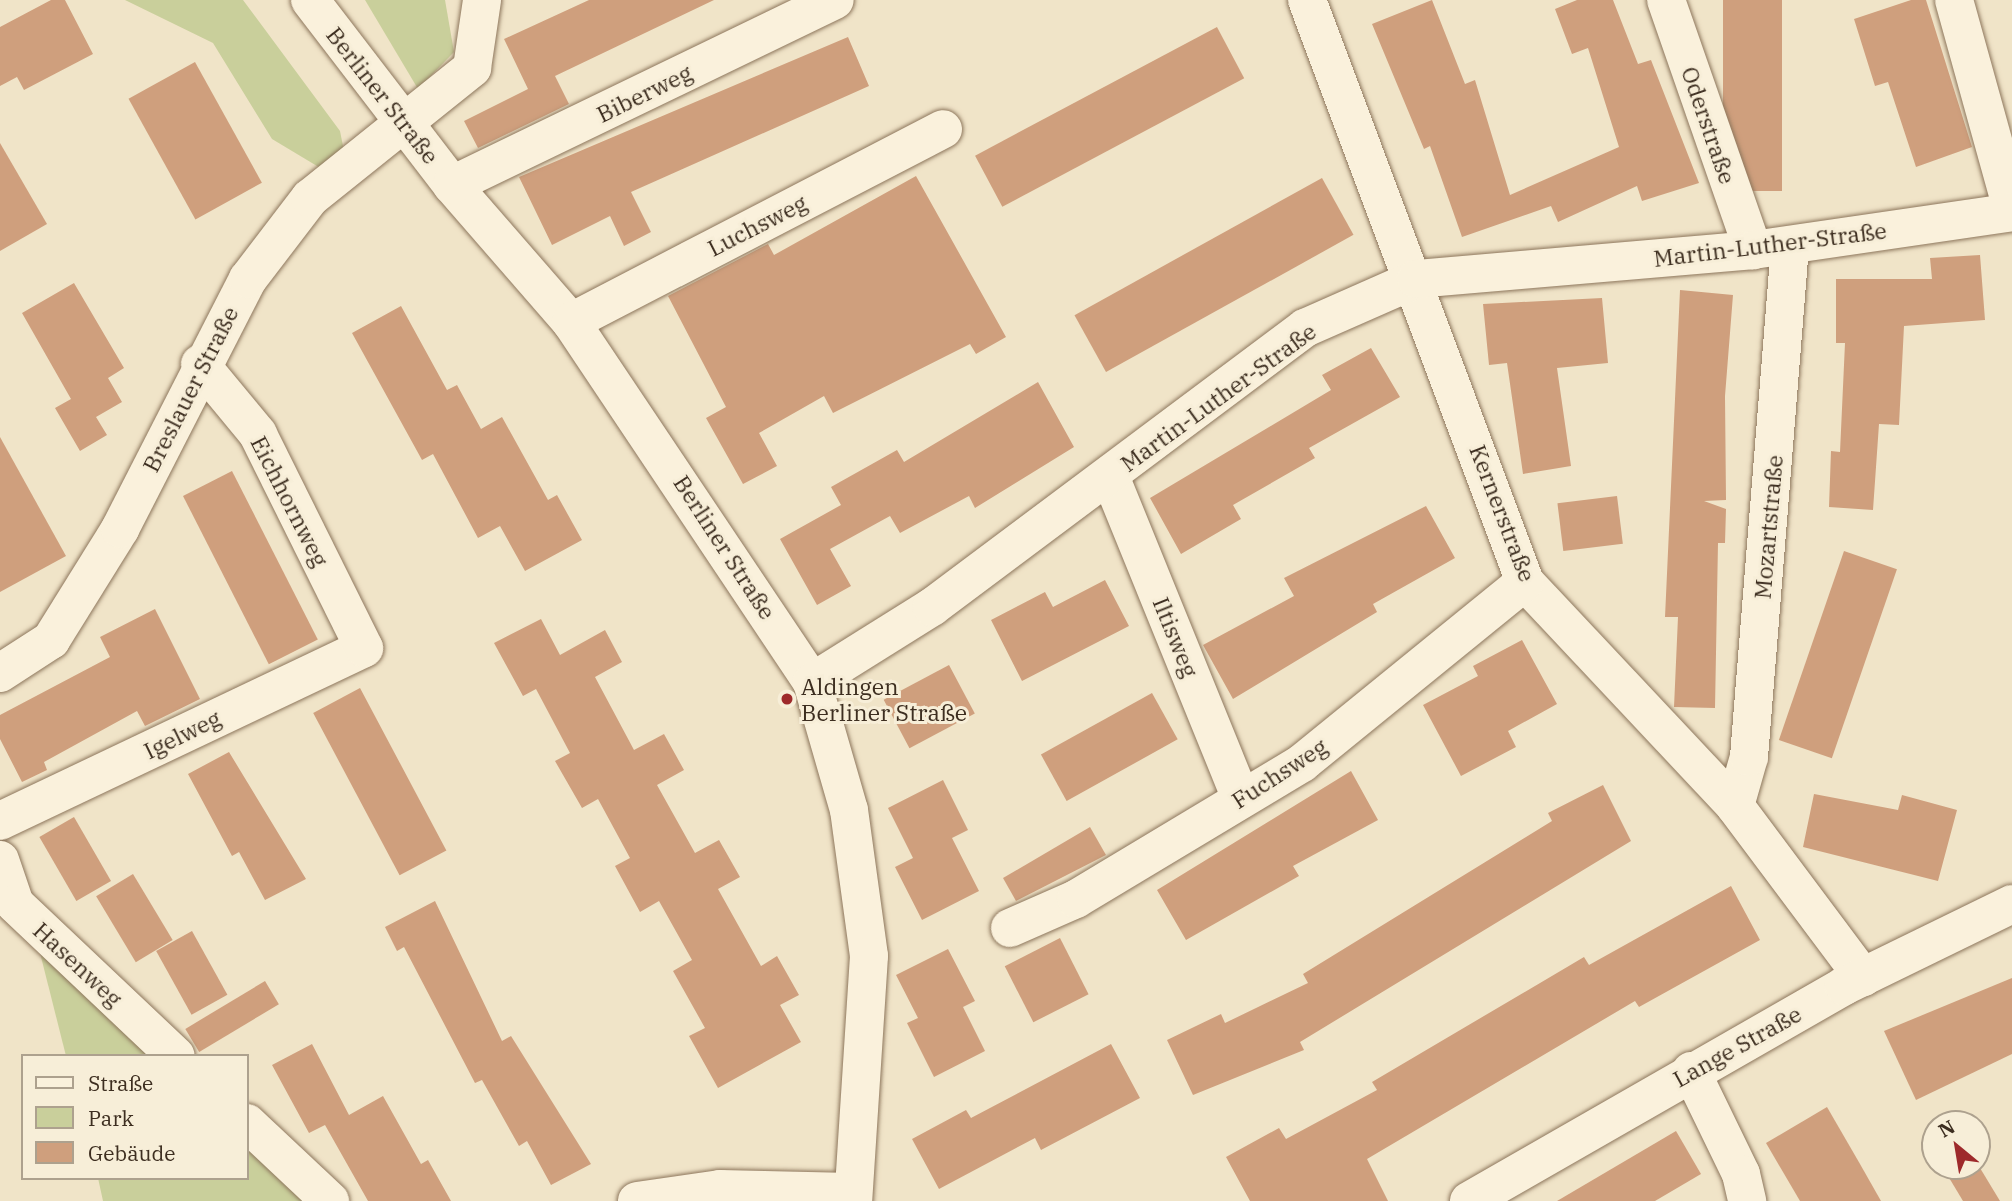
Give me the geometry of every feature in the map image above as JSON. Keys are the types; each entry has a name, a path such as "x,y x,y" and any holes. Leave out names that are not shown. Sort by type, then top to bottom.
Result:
{"street":[{"name":"Berliner Straße","path":"310,0 453,185 571,322 812,682 849,810 869,956 853,1196"},
{"name":"Breslauer Straße","path":"0,673 51,640 120,529 200,364 248,279 310,198 406,124 472,68 482,0"},
{"name":"Biberweg","path":"453,185 835,0"},
{"name":"Kernerstraße","path":"1307,0 1416,279 1525,582 1735,806 1863,976"},
{"name":"Oderstraße","path":"1666,0 1753,250"},
{"path":"1954,0 2012,210"},
{"name":"Luchsweg","path":"571,322 943,129"},
{"name":"Martin-Luther-Straße","path":"812,682 932,607 1305,328 1416,279 1790,246 2012,210"},
{"name":"Mozartstraße","path":"1735,806 1749,757 1790,246"},
{"name":"Eichhornweg","path":"200,364 258,434 364,648"},
{"name":"Iltisweg","path":"1110,476 1241,798"},
{"name":"Fuchsweg","path":"1010,928 1076,899 1302,764 1525,582"},
{"name":"Igelweg","path":"0,821 364,648"},
{"name":"Hasenweg","path":"0,860 15,904 174,1054"},
{"name":"Lange Straße","path":"1469,1201 1691,1071 1863,976 2012,904"},
{"path":"1691,1071 1741,1174 1747,1201"},
{"path":"248,1124 330,1201"},
{"path":"638,1201 720,1189 853,1196"}],"green space":[{"path":"125,0 243,0 340,131 344,151 322,169 272,139 213,43"},
{"path":"365,0 445,0 454,52 418,89"},
{"path":"36,937 161,1054 65,1054"},
{"path":"248,1136 317,1201 103,1201 98,1180 248,1180"}],"building":[{"path":"51,0 65,0 93,54 24,90 17,77 0,86 0,27"},
{"path":"589,0 714,0 555,76 569,104 478,148 464,121 528,89 504,39"},
{"path":"1432,0 1465,84 1475,80 1510,195 1619,147 1588,48 1572,54 1555,9 1577,0 1613,0 1638,64 1651,60 1699,183 1642,201 1637,186 1558,222 1551,206 1462,237 1430,146 1424,149 1372,24"},
{"path":"1723,0 1782,0 1782,191 1723,191"},
{"path":"1911,0 1926,0 1972,147 1916,167 1888,82 1875,86 1854,19"},
{"path":"1217,27 1244,78 1002,207 975,156"},
{"path":"848,37 869,86 631,192 651,232 624,246 610,216 552,245 519,177"},
{"path":"195,62 262,183 195,220 129,99"},
{"path":"0,143 47,224 0,251"},
{"path":"916,176 1006,337 976,354 970,344 833,413 824,396 759,433 777,466 743,484 706,418 726,407 668,296 768,244 774,255"},
{"path":"1322,178 1354,235 1106,372 1074,315"},
{"path":"1980,255 1985,320 1904,326 1899,425 1879,424 1873,510 1829,507 1831,451 1840,452 1845,343 1836,343 1836,279 1932,279 1930,258"},
{"path":"74,283 124,368 108,378 122,402 96,417 107,435 80,451 55,408 71,399 22,313"},
{"path":"1680,290 1733,295 1725,396 1726,500 1704,501 1726,509 1725,543 1718,543 1715,708 1674,707 1678,617 1665,617"},
{"path":"1602,298 1608,363 1557,368 1571,466 1523,474 1507,363 1489,365 1483,304"},
{"path":"401,306 447,390 457,385 481,429 502,417 548,500 557,495 582,540 525,571 500,526 478,538 433,454 422,460 352,333"},
{"path":"1371,348 1400,397 1309,448 1315,458 1233,505 1241,519 1181,554 1150,498 1331,390 1322,375"},
{"path":"1038,382 1074,447 975,508 969,496 900,533 890,516 830,549 851,586 817,605 780,539 841,505 831,487 897,450 904,462"},
{"path":"0,437 66,556 0,592"},
{"path":"232,471 318,639 269,664 183,496"},
{"path":"1617,496 1623,544 1563,551 1557,503"},
{"path":"1426,506 1455,558 1373,604 1377,612 1233,699 1203,645 1294,596 1284,578"},
{"path":"1844,551 1897,569 1832,758 1779,740"},
{"path":"1105,580 1129,626 1022,681 991,620 1045,592 1053,607"},
{"path":"155,609 200,699 145,726 137,711 44,762 47,770 22,782 0,739 0,715 110,657 100,637"},
{"path":"541,619 560,655 605,630 622,662 595,677 634,750 664,734 684,770 657,785 695,853 719,840 740,877 718,889 761,966 777,956 799,995 780,1005 801,1042 718,1088 689,1036 705,1028 673,971 692,960 659,901 640,912 615,866 630,858 598,799 582,808 555,761 570,753 536,689 523,696 494,643"},
{"path":"1522,640 1557,704 1508,731 1516,747 1461,776 1423,705 1478,676 1473,666"},
{"path":"949,665 975,714 909,748 884,700"},
{"path":"360,688 446,850 400,875 313,713"},
{"path":"1152,693 1178,739 1067,801 1041,755"},
{"path":"229,752 306,879 265,900 239,852 232,856 188,774"},
{"path":"1351,771 1378,820 1293,866 1299,876 1186,940 1157,890"},
{"path":"943,780 968,830 952,838 979,891 922,920 895,867 913,858 888,808"},
{"path":"1603,785 1631,841 1300,1042 1304,1050 1193,1095 1167,1040 1221,1014 1225,1023 1308,983 1303,974 1552,821 1548,813"},
{"path":"1814,794 1898,810 1902,795 1957,810 1938,881 1803,847"},
{"path":"74,817 111,881 76,901 39,837"},
{"path":"1090,827 1106,855 1016,901 1003,878"},
{"path":"133,874 173,940 136,962 96,896"},
{"path":"1731,886 1760,940 1639,1007 1635,1001 1367,1159 1388,1201 1250,1201 1226,1157 1279,1128 1286,1139 1377,1090 1372,1082 1584,957 1589,965"},
{"path":"435,901 502,1041 511,1036 591,1164 551,1185 527,1141 519,1146 482,1080 475,1083 404,947 397,951 385,927"},
{"path":"192,931 227,995 192,1015 156,951"},
{"path":"1060,938 1089,994 1033,1022 1005,966"},
{"path":"948,949 975,1001 963,1007 985,1051 934,1077 907,1023 918,1018 896,975"},
{"path":"2012,978 2012,1054 1916,1100 1884,1031"},
{"path":"265,981 279,1004 199,1052 185,1029"},
{"path":"312,1044 349,1115 383,1096 421,1164 428,1160 451,1201 368,1201 325,1125 309,1133 272,1065"},
{"path":"1111,1044 1140,1098 1041,1150 1035,1138 939,1189 912,1139 966,1110 971,1118"},
{"path":"1827,1107 1881,1201 1800,1201 1766,1143"},
{"path":"1676,1131 1701,1174 1655,1201 1557,1201"},
{"path":"1950,1180 1987,1180 2000,1201 1963,1201"}],"place":[{"name":"Aldingen Berliner Straße","path":"787,699"}]}
